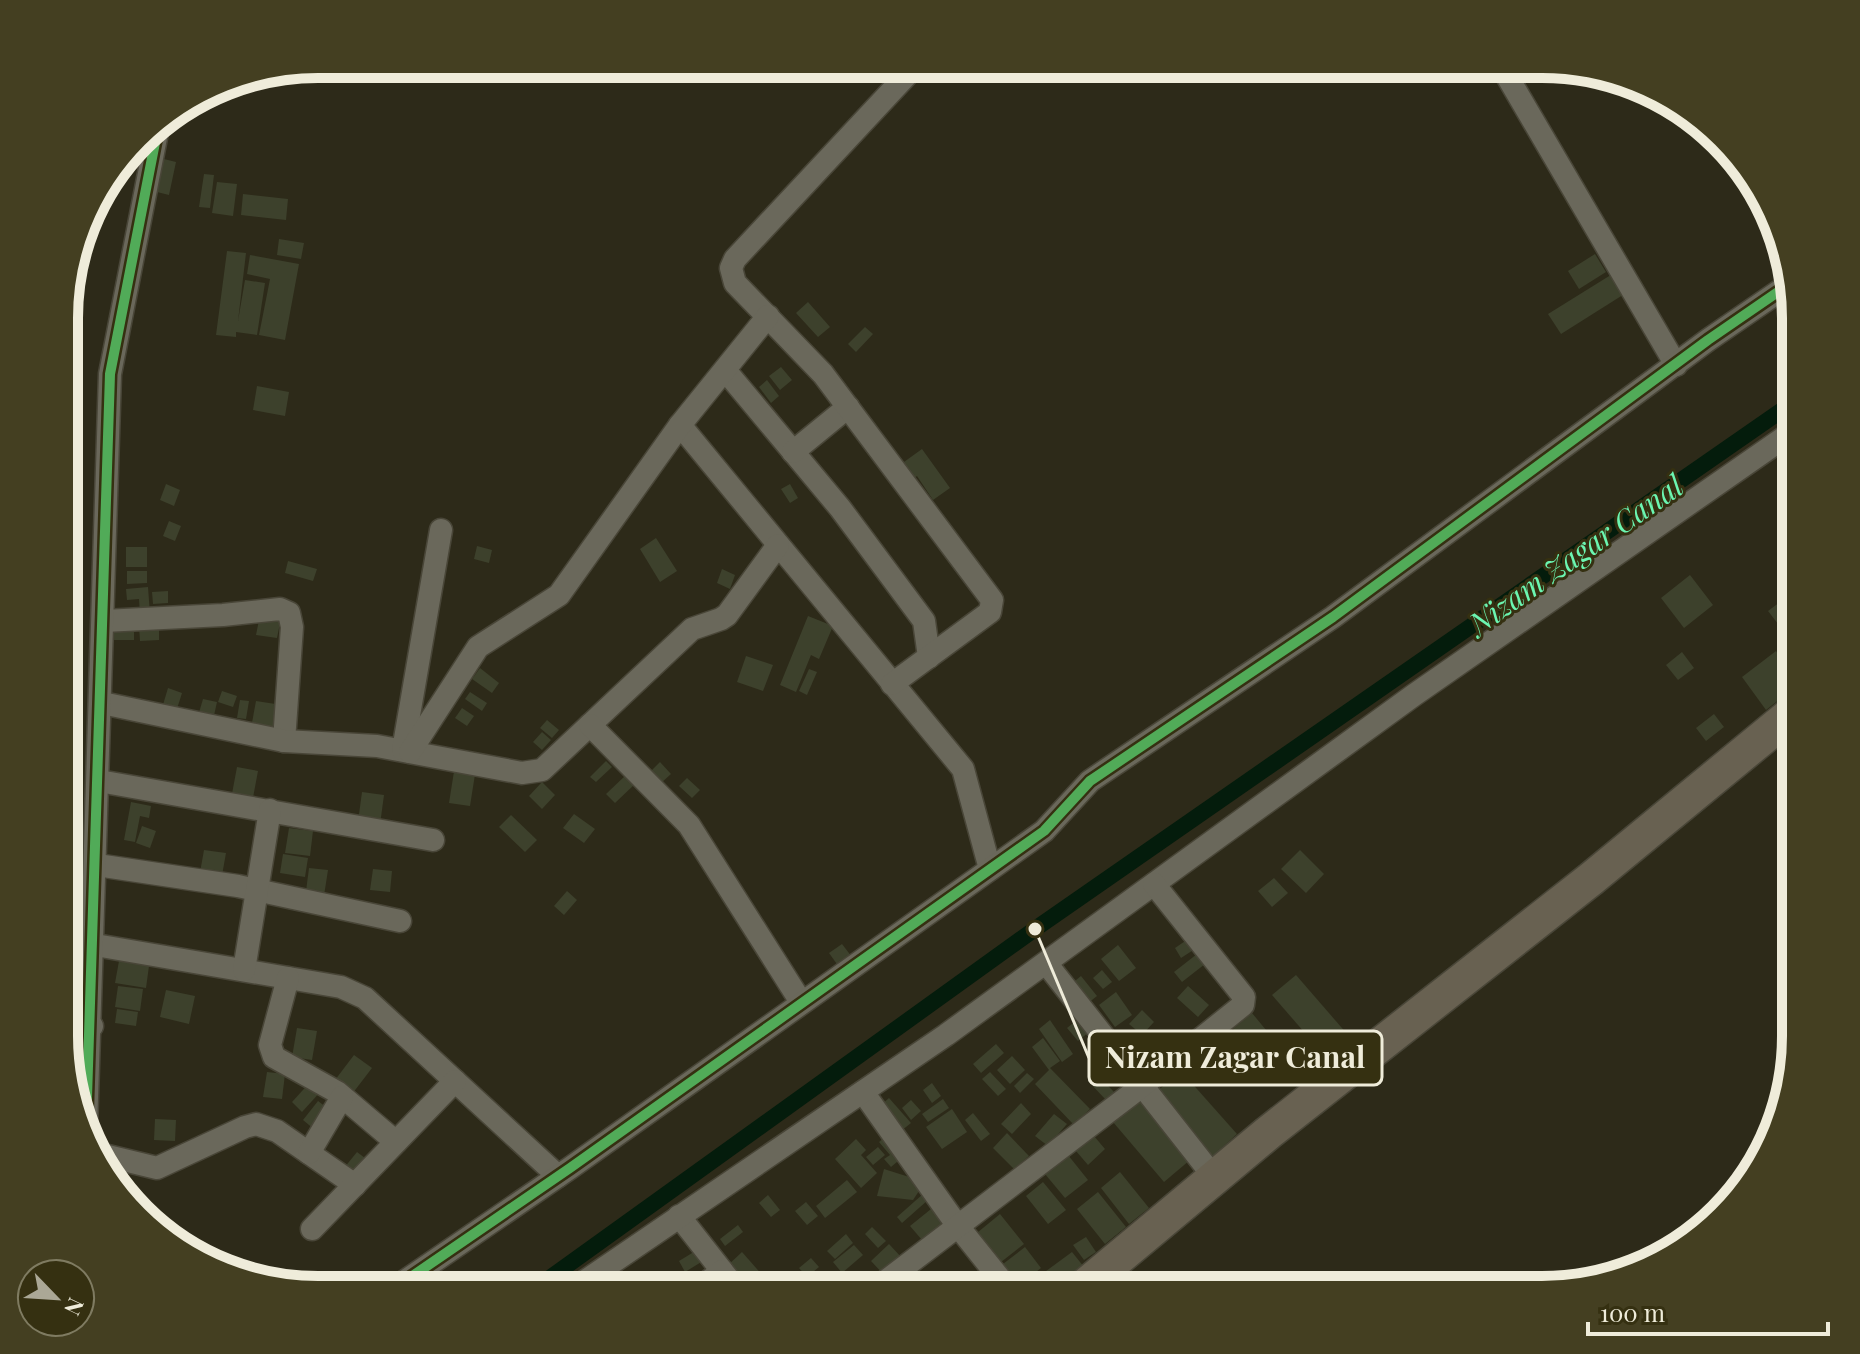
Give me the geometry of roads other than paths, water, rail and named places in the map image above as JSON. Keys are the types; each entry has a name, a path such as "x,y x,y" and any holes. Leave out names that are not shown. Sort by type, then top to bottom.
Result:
{"highway":[{"path":"1097,1276 1214,1177 1591,879 1781,723"}],"street":[{"path":"892,684 990,612 992,600 823,374 735,283 731,268 735,259 903,79"},
{"path":"1509,79 1676,365"},
{"path":"85,1091 92,1026 112,358 155,142"},
{"path":"414,1275 1044,831 1090,781 1333,617 1780,291"},
{"path":"406,751 478,647 559,595 680,425 768,316"},
{"path":"725,370 840,508 924,621 929,657"},
{"path":"793,452 848,407"},
{"path":"680,425 967,777 990,869"},
{"path":"593,1275 863,1092 1414,695 1781,440"},
{"path":"406,751 441,530"},
{"path":"102,703 284,741 377,746 522,773 542,770 692,629 727,615 778,545"},
{"path":"104,621 280,609 289,613 292,627 284,741"},
{"path":"590,725 689,825 801,1002"},
{"path":"99,781 433,840"},
{"path":"244,970 270,810"},
{"path":"97,865 257,890 400,921"},
{"path":"893,1275 1239,1010 1245,1001 1154,884"},
{"path":"79,941 341,987 365,998 558,1176"},
{"path":"1046,963 1214,1177"},
{"path":"288,978 270,1045 274,1057 342,1097 396,1142"},
{"path":"79,1023 92,1026"},
{"path":"312,1229 455,1081"},
{"path":"863,1092 957,1225 997,1276"},
{"path":"309,1153 342,1097"},
{"path":"110,1157 157,1168 256,1124 277,1131 355,1185"},
{"path":"679,1216 725,1275"},
{"path":"716,1275 722,1271"}],"waterway":[{"name":"Nizam Zagar Canal","path":"554,1275 1035,929 1781,411"}],"place":[{"name":"Nizam Zagar Canal","path":"1035,929"}]}
